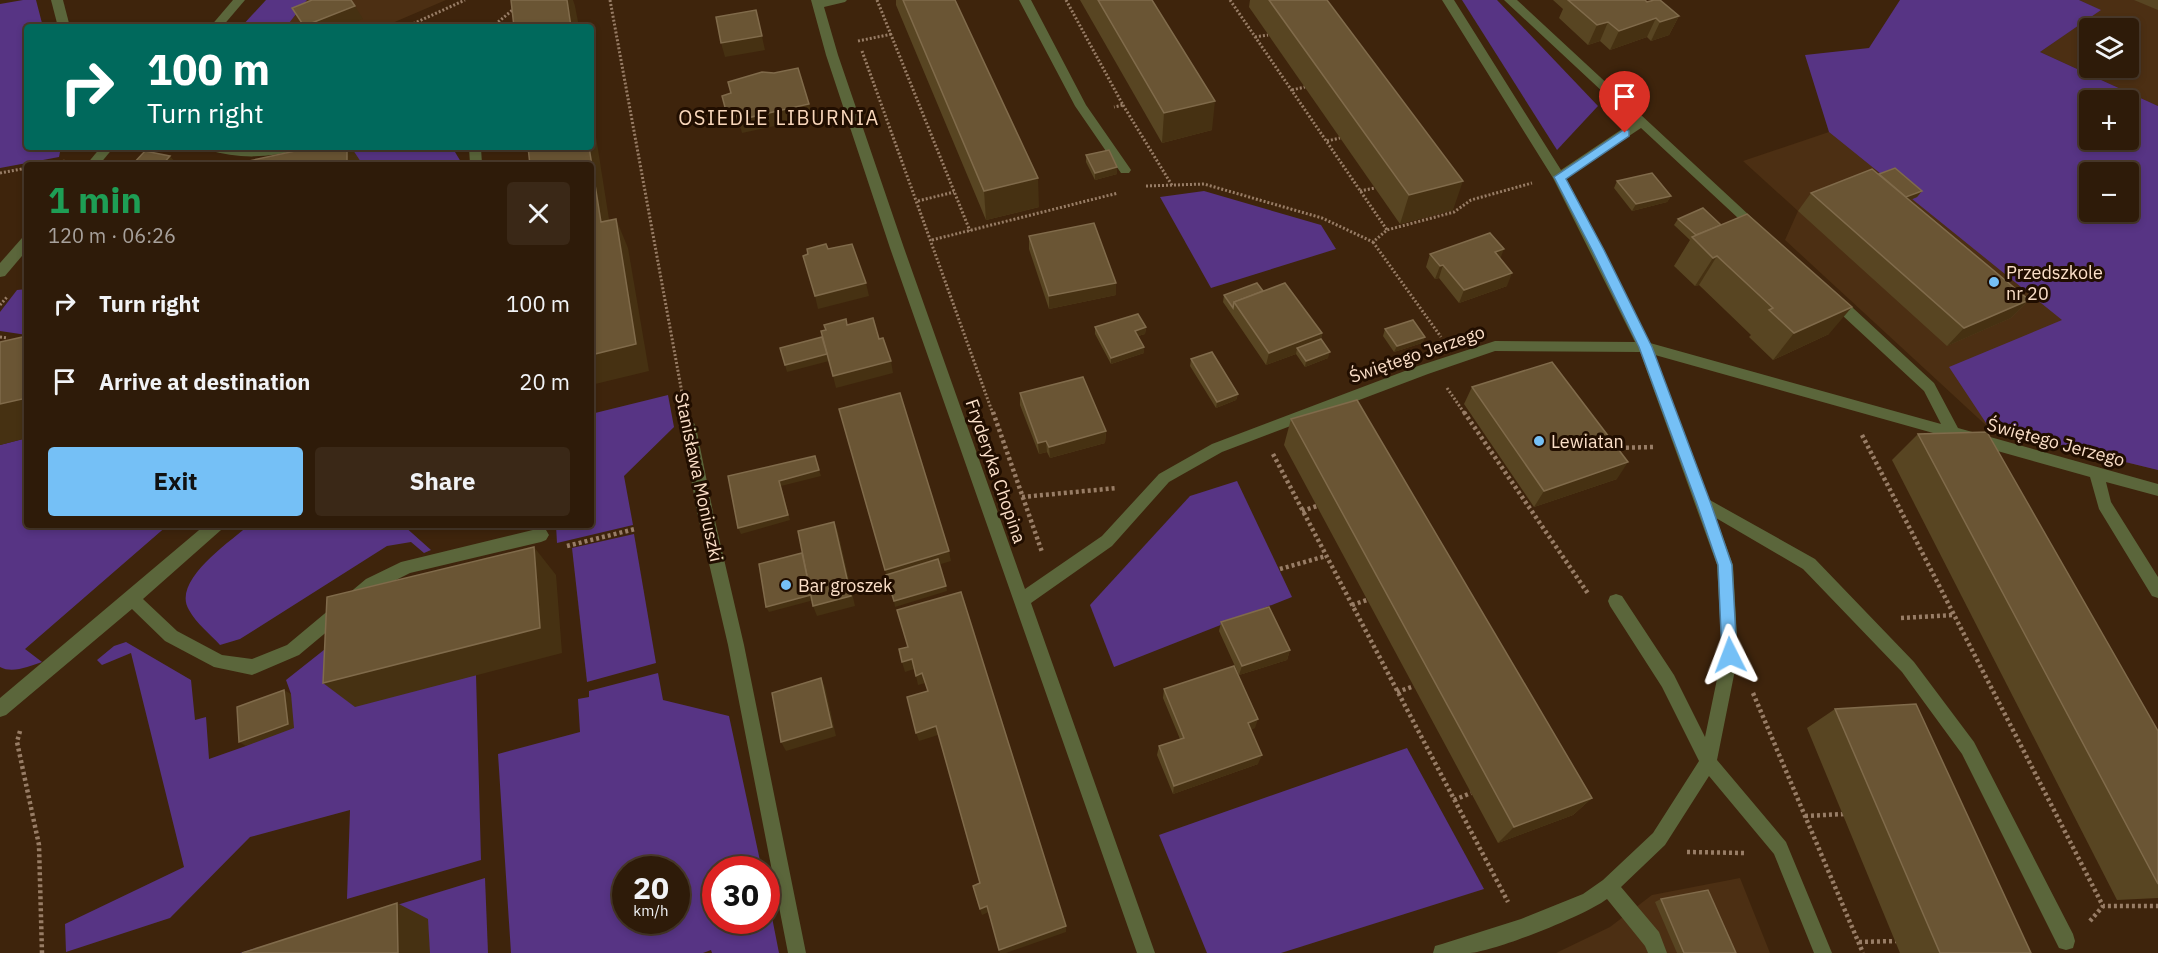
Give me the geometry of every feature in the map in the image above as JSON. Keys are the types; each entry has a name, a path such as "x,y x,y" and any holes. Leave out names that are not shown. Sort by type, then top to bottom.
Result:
{"street":[{"path":"57,0 63,24"},
{"path":"219,24 239,0"},
{"path":"817,2 841,0"},
{"path":"1025,0 1081,106 1125,170"},
{"path":"1442,953 1521,928 1589,900 1609,886 1659,839 1708,762 1730,655 1725,565 1646,347 1559,177 1448,0"},
{"path":"1510,0 1764,234"},
{"name":"Fryderyka Chopina","path":"817,2 897,248 1146,953"},
{"path":"1559,177 1642,122"},
{"path":"95,162 105,150"},
{"path":"221,150 253,154 276,150"},
{"path":"0,272 24,244"},
{"path":"1825,291 1929,387 1954,434"},
{"name":"Świętego Jerzego","path":"1021,601 1107,541 1164,478 1217,448 1456,358 1495,346 1646,347 2158,490"},
{"name":"Stanisława Moniuszki","path":"688,427 736,645 797,953"},
{"path":"2096,473 2104,504 2158,591"},
{"path":"1704,504 1809,564 1908,667 1968,748 2066,941"},
{"path":"6,704 213,528"},
{"path":"132,599 171,636 220,662 252,668 293,650 372,585 407,567 541,535"},
{"path":"1616,601 1668,681 1708,762 1780,848 1823,953"},
{"path":"1609,886 1652,939 1658,953"}],"path":[{"path":"413,24 465,0"},
{"name":"Stanisława Moniuszki","path":"610,0 688,427"},
{"path":"873,0 892,34 970,231"},
{"path":"1066,0 1123,105 1173,187"},
{"path":"1230,0 1387,230"},
{"path":"496,24 517,7"},
{"path":"855,32 1053,579"},
{"path":"858,41 892,34"},
{"path":"1256,37 1268,35"},
{"path":"1292,90 1305,87"},
{"path":"1087,113 1123,105"},
{"path":"1327,141 1340,138"},
{"path":"60,162 71,160"},
{"path":"0,173 24,169"},
{"path":"1373,242 1387,230 1454,212 1471,200 1559,177"},
{"path":"1138,188 1149,185 1173,187 1204,184 1322,218 1373,242 1456,358"},
{"path":"1360,191 1375,188"},
{"path":"932,240 1127,191"},
{"path":"918,201 954,192"},
{"path":"0,337 8,338"},
{"path":"1444,383 1594,603"},
{"path":"1856,424 2103,906"},
{"path":"1611,448 1656,447"},
{"path":"1271,450 1521,928"},
{"path":"1022,497 1138,486 1149,495"},
{"path":"1302,510 1317,506"},
{"path":"566,546 635,529"},
{"path":"1280,570 1326,556"},
{"path":"1352,605 1367,600"},
{"path":"1894,618 1954,615"},
{"path":"1749,683 1863,953"},
{"path":"1397,692 1414,686"},
{"path":"6,704 22,724 16,742 39,846 42,953"},
{"path":"1454,800 1470,793"},
{"path":"1805,816 1844,814"},
{"path":"1683,851 1753,853"},
{"path":"2083,929 2103,906 2158,906"},
{"path":"1859,942 1897,941"}],"shaded area":[{"path":"36,0 42,24 24,24 24,150 60,150 59,157 0,168 0,4"},
{"path":"266,0 307,0 288,24 244,24"},
{"path":"307,0 446,0 390,24 288,24"},
{"path":"1462,0 1497,0 1598,106 1557,150"},
{"name":"Przedszkole nr 20","path":"1900,0 2079,0 2101,10 2089,18 2079,18 2079,25 2040,52 2079,70 2079,78 2097,78 2123,90 2079,90 2079,150 2139,150 2139,97 2158,106 2158,470 1990,429 1949,367 2062,320 1829,132 1805,55 1869,48"},
{"path":"2079,0 2158,0 2158,106 2139,97 2139,90 2123,90 2097,78 2139,78 2139,18 2089,18 2100,10"},
{"path":"2079,25 2079,70 2040,52"},
{"name":"Przedszkole nr 20","path":"1829,132 2079,170 2079,222 2129,222 2158,470 1990,429 1785,240 1798,211 1743,161"},
{"path":"362,150 454,150 461,162 304,162"},
{"path":"1204,191 1321,225 1336,249 1211,288 1160,197"},
{"path":"24,289 24,335 0,331 0,312 17,290"},
{"path":"668,395 674,427 624,476 633,525 557,543 556,528 594,528 594,413"},
{"path":"24,439 24,528 165,528 25,649 42,662 10,670 0,667 0,445"},
{"path":"1237,481 1292,597 1114,667 1090,605 1190,496"},
{"path":"245,528 406,528 431,550 424,553 411,542 387,546 240,639 220,645 192,615 186,599 188,587 195,575 217,552"},
{"path":"634,534 656,663 587,682 572,548"},
{"path":"358,623 476,675 481,860 347,899 350,810 250,837 170,918 66,952 65,924 184,867 131,653 102,665 97,660 114,646 126,642 191,680 195,720 206,717 209,759 246,746 291,694 286,680"},
{"path":"658,673 663,700 729,716 759,856 702,856 702,934 775,934 779,953 712,953 711,950 703,953 511,953 498,754 580,732 578,699 589,697 589,691"},
{"path":"1407,748 1484,889 1281,953 1207,953 1159,835"},
{"path":"485,878 488,953 240,953"},
{"path":"1740,878 1770,953 1556,953 1610,927 1652,895"}],"building":[{"path":"312,0 351,0 355,6 309,24 303,24 292,8"},
{"path":"511,0 567,0 571,24 514,24"},
{"path":"903,0 955,0 1038,178 984,191"},
{"path":"1098,0 1152,0 1215,101 1164,113"},
{"path":"1269,0 1327,0 1463,181 1409,195"},
{"path":"1568,0 1645,0 1647,2 1660,0 1679,16 1660,22 1656,18 1619,31 1608,22 1597,25"},
{"path":"756,10 762,36 721,43 716,17"},
{"path":"798,68 809,104 738,120 735,109 726,111 722,96 731,93 728,82 762,72 774,73"},
{"path":"300,150 347,150 347,162 244,162"},
{"path":"528,150 589,150 591,162 530,162"},
{"path":"1109,150 1117,167 1095,173 1086,155"},
{"path":"145,151 170,156 165,162 135,162"},
{"path":"1895,168 1922,191 1906,197 1879,174"},
{"path":"1872,169 2029,300 1964,328 1811,193"},
{"path":"1652,173 1671,196 1636,204 1617,181"},
{"path":"594,178 601,222 616,219 636,344 594,354"},
{"path":"1703,208 1721,225 1696,235 1678,219"},
{"path":"1747,214 1852,307 1794,333 1769,310 1773,308 1717,256 1713,258 1692,237"},
{"path":"1094,223 1116,283 1049,296 1029,236"},
{"path":"1490,233 1504,249 1495,252 1512,273 1464,290 1443,265 1440,266 1430,254"},
{"path":"826,244 828,249 852,244 866,283 815,296 803,256 808,254 807,249"},
{"path":"1257,283 1263,291 1234,302 1233,308 1224,295"},
{"path":"1285,283 1322,333 1269,353 1234,302"},
{"path":"1138,314 1146,327 1135,331 1144,347 1111,358 1095,327"},
{"path":"873,318 879,339 883,338 891,361 833,376 821,331 826,330 824,325 846,319 847,325"},
{"path":"1413,320 1425,337 1397,346 1385,329"},
{"path":"24,337 24,399 0,404 0,342"},
{"path":"822,337 827,354 785,365 780,348"},
{"path":"1321,339 1330,352 1306,361 1297,348"},
{"path":"1212,352 1238,394 1217,402 1191,359"},
{"name":"Lewiatan","path":"1552,362 1628,462 1544,491 1472,387"},
{"path":"1083,377 1106,431 1049,447 1046,441 1038,443 1020,393"},
{"path":"900,393 949,551 885,570 839,409"},
{"path":"1357,400 1592,798 1514,827 1291,419"},
{"path":"1987,432 2158,731 2158,884 1918,434"},
{"path":"815,456 819,470 779,481 788,515 738,528 728,476"},
{"path":"834,522 851,596 813,606 798,531"},
{"path":"534,547 540,628 323,683 327,597"},
{"path":"802,553 811,595 766,607 759,564"},
{"path":"938,559 946,586 894,601 886,575"},
{"path":"961,592 1066,926 999,950 987,906 980,909 973,886 980,883 936,726 916,733 907,697 928,691 922,673 916,676 912,659 902,662 899,649 908,647 897,610"},
{"path":"1269,607 1290,650 1242,666 1221,622"},
{"path":"1234,666 1258,719 1248,723 1262,755 1174,786 1159,746 1184,738 1164,689"},
{"path":"821,678 832,727 781,742 772,693"},
{"path":"284,690 288,724 239,742 237,707"},
{"path":"1916,704 2031,953 1940,953 1835,709"},
{"path":"1708,890 1736,953 1684,953 1661,899"},
{"path":"397,903 398,953 242,953"}],"place":[{"name":"Przedszkole nr 20","path":"1994,282"},
{"name":"Lewiatan","path":"1539,441"},
{"name":"Bar groszek","path":"786,585"}],"district":[{"name":"OSIEDLE LIBURNIA","path":"779,117"}],"route":[{"path":"1625,133 1559,177 1646,347 1704,504 1725,565 1730,655"}]}
